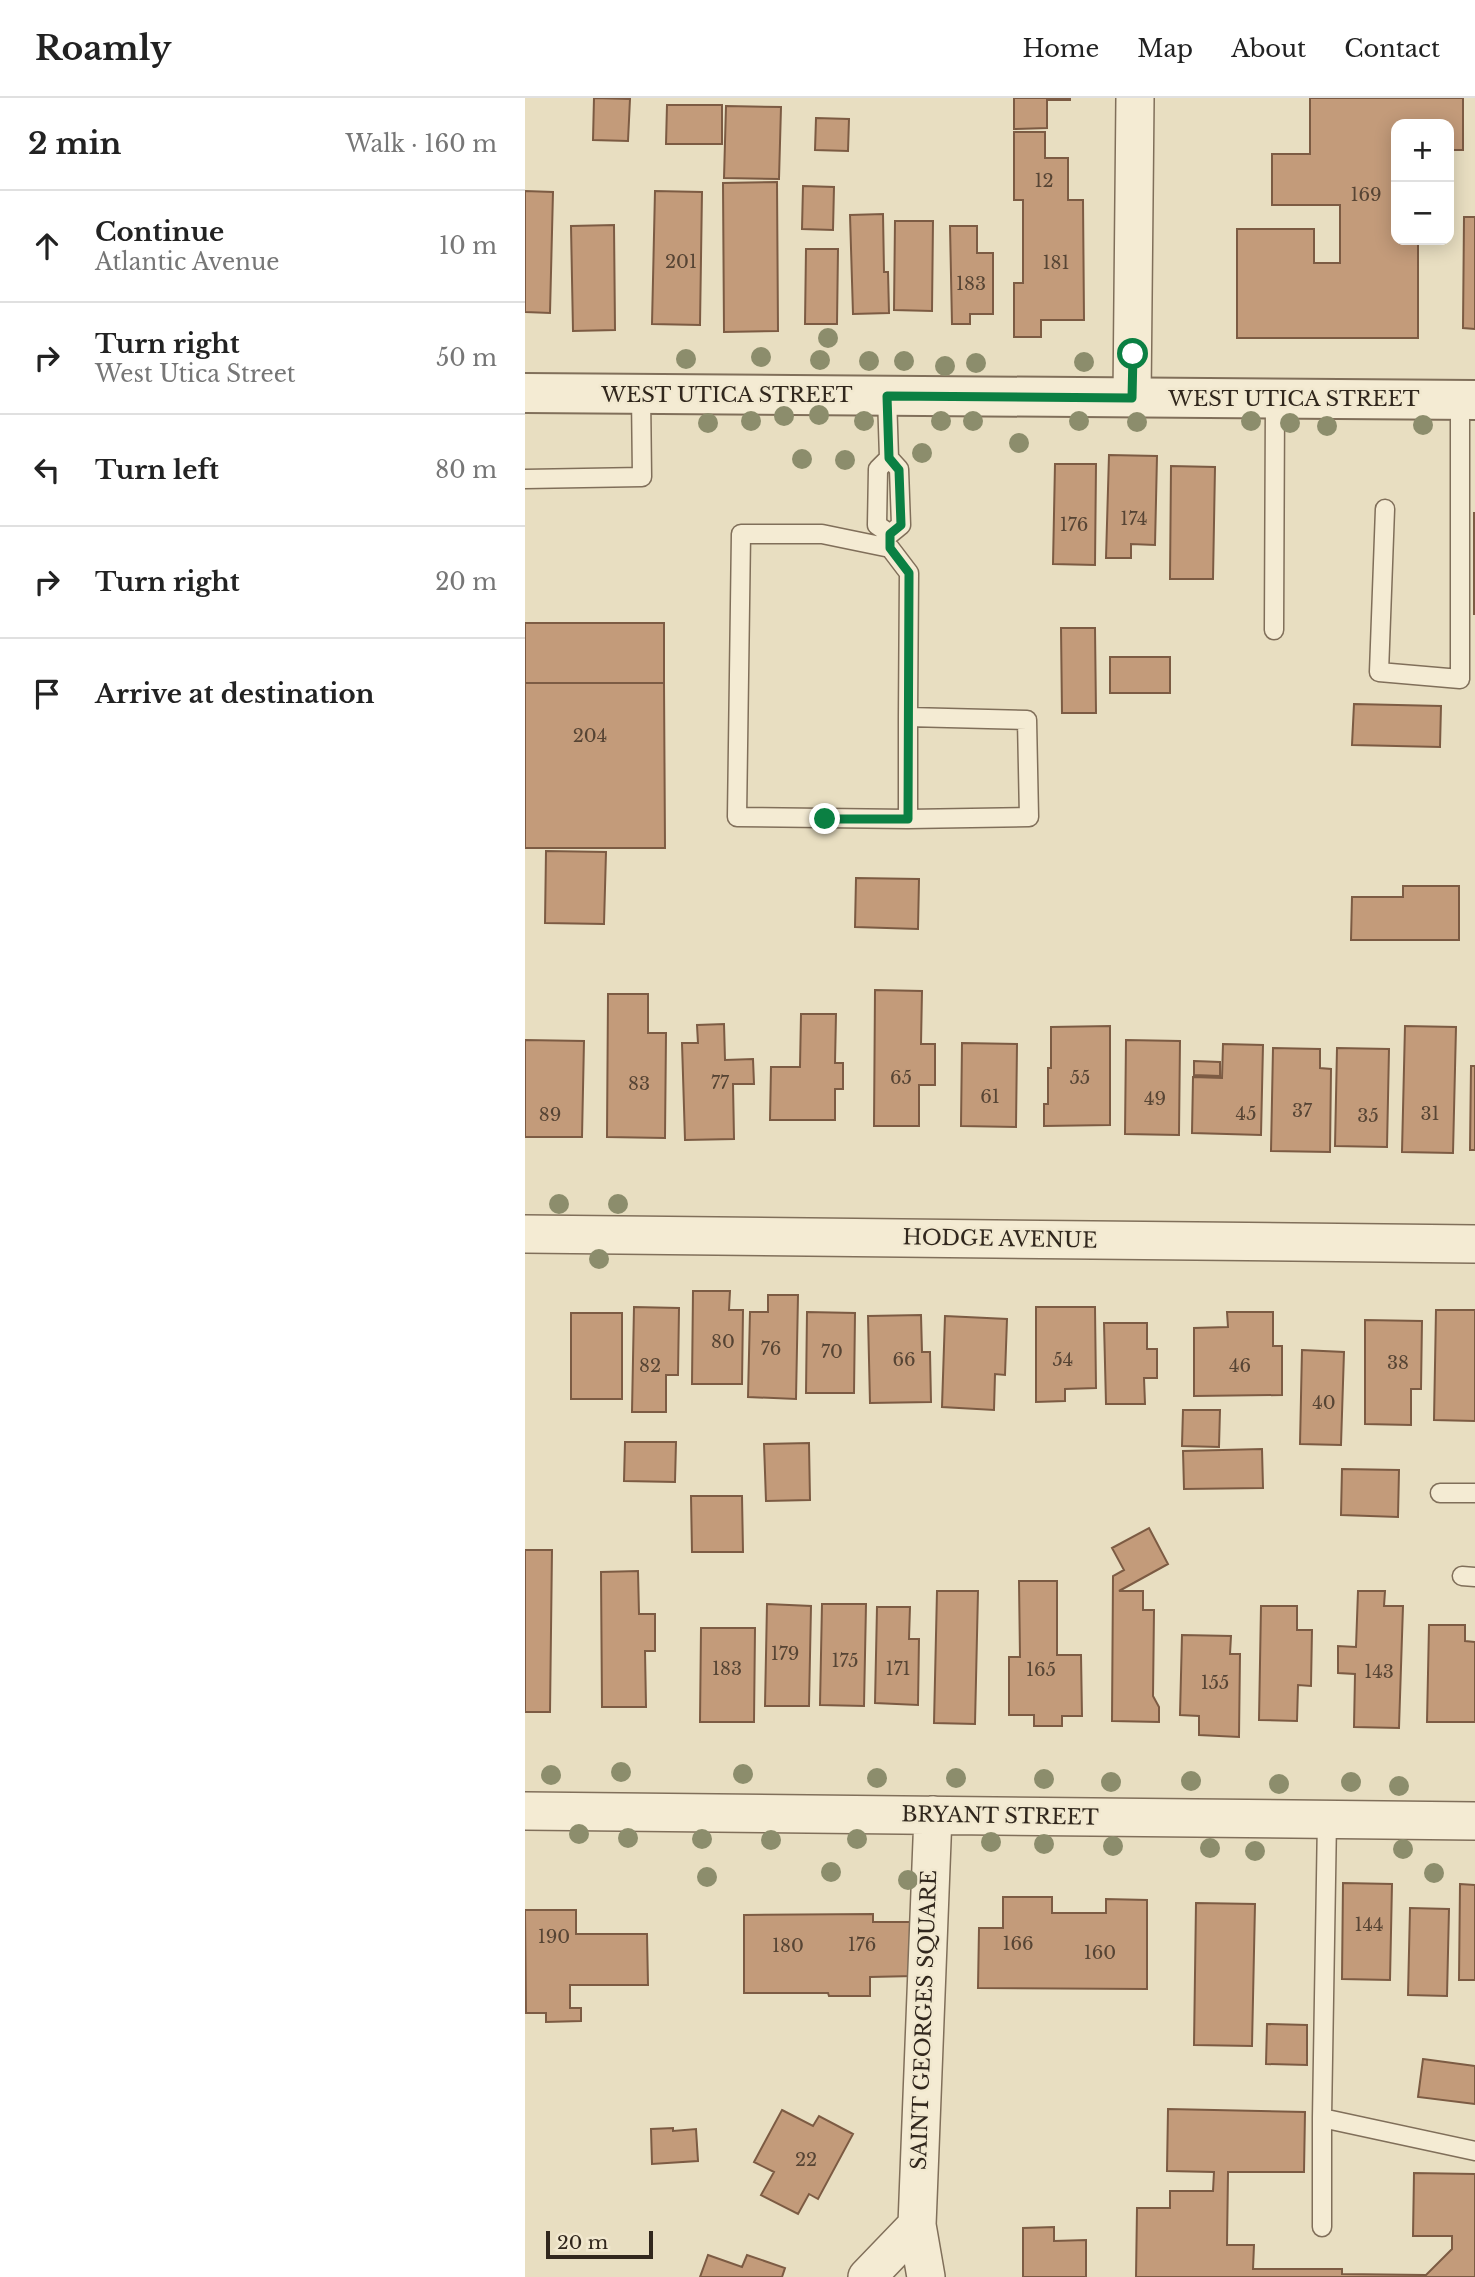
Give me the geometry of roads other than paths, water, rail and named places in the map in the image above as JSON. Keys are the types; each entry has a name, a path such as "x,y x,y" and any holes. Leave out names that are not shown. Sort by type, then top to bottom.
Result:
{"street":[{"path":"1132,398 1135,98"},
{"name":"WEST UTICA STREET","path":"525,393 1467,400"},
{"name":"HODGE AVENUE","path":"525,1234 1475,1244"},
{"name":"BRYANT STREET","path":"525,1811 1475,1821"},
{"name":"SAINT GEORGES SQUARE","path":"926,2277 917,2225 933,1815"},
{"path":"867,2277 917,2225"}],"lane":[{"path":"525,479 642,477 641,394"},
{"path":"887,396 889,458 878,470 877,525 909,573 908,819"},
{"path":"1274,630 1275,399"},
{"path":"1385,509 1379,672 1468,683 1467,400"},
{"path":"890,541 822,534 741,534 737,817 1029,817 1027,720 908,718"},
{"path":"1440,1493 1475,1493"},
{"path":"1322,2227 1328,1819"},
{"path":"1322,2118 1475,2151"}]}
